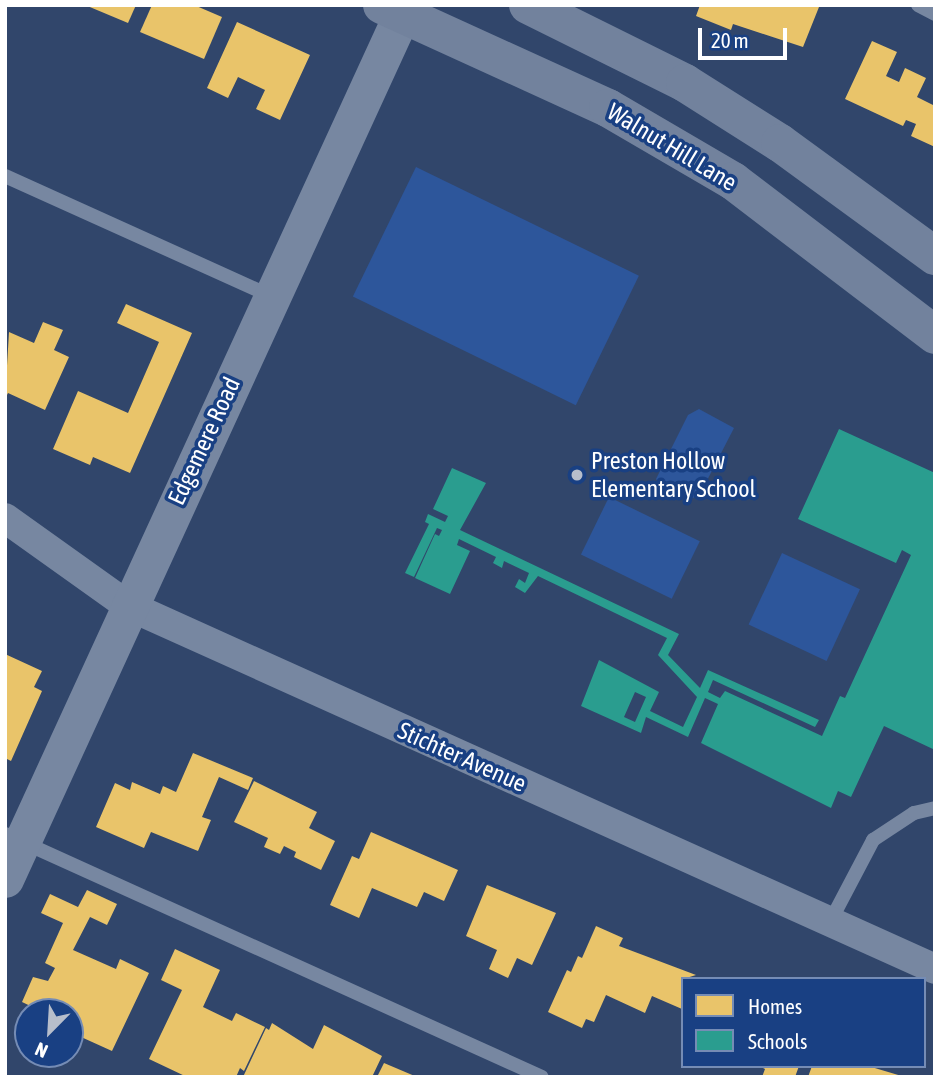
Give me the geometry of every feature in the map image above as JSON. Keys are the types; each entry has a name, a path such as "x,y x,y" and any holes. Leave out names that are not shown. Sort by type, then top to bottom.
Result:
{"main road":[{"path":"528,5 685,83 780,143 935,256"},
{"name":"Walnut Hill Lane","path":"396,8 608,108 733,181 935,335"}],"street":[{"name":"Edgemere Road","path":"5,878 14,838 127,606 271,296 396,8"},
{"name":"Stichter Avenue","path":"5,518 127,606 935,969"}],"lane":[{"path":"918,5 935,14"},
{"path":"5,176 271,296"},
{"path":"830,922 873,841 903,818 935,808"},
{"path":"14,838 542,1077"}],"shaded area":[{"path":"416,167 639,276 576,405 353,296"},
{"path":"699,409 734,428 700,494 693,498 661,486 656,479 688,415"},
{"path":"609,497 700,541 672,599 581,555"},
{"path":"782,553 860,589 827,661 749,625"}],"building: Homes":[{"path":"85,5 136,5 128,23"},
{"path":"152,5 194,5 222,17 204,59 140,32"},
{"path":"700,5 819,7 803,47 733,24 731,30 696,16"},
{"path":"237,22 310,55 280,120 256,109 265,90 238,77 228,98 207,88"},
{"path":"872,41 897,52 886,76 899,82 905,68 926,78 917,97 935,106 935,147 911,136 916,124 906,120 903,126 845,99"},
{"path":"126,304 192,333 130,473 93,457 90,465 53,449 78,391 128,413 159,342 117,323"},
{"path":"43,322 63,330 54,350 69,357 45,410 8,393 5,399 9,332 34,343"},
{"path":"5,654 42,671 34,687 42,691 11,761 5,758"},
{"path":"193,753 253,778 248,790 219,777 202,817 211,820 198,851 151,832 144,848 96,827 115,783 130,790 132,782 160,794 163,786 176,792"},
{"path":"254,781 317,812 309,828 335,841 321,870 294,857 296,852 284,846 280,854 264,847 268,838 234,822"},
{"path":"371,832 458,870 444,901 424,892 417,907 372,888 359,918 330,905 352,856 359,859"},
{"path":"487,885 556,913 532,965 517,958 508,978 489,969 497,950 466,936"},
{"path":"87,890 117,904 107,925 90,917 73,950 116,969 120,959 149,973 112,1051 84,1038 84,998 24,998 33,977 48,981 55,968 45,963 63,923 41,913 50,894 78,907"},
{"path":"596,926 623,938 619,946 696,975 681,977 681,1009 652,996 645,1013 606,995 594,1022 586,1019 582,1028 548,1012 567,970 571,972 578,956 582,958"},
{"path":"175,949 220,970 203,1007 232,1021 236,1013 265,1027 244,1071 240,1068 236,1077 187,1077 149,1059 182,990 161,980"},
{"path":"272,1023 313,1049 324,1025 382,1056 372,1077 243,1077 266,1028 269,1030"},
{"path":"384,1063 417,1077 377,1077"},
{"path":"763,1068 798,1068 795,1077 762,1077"},
{"path":"811,1068 875,1068 905,1077 808,1077"}],"building: Schools":[{"path":"839,429 935,473 935,750 884,726 851,797 838,791 831,808 701,743 718,704 705,698 688,737 646,717 641,733 581,706 599,660 659,692 650,711 683,727 697,697 658,655 667,638 538,576 525,593 515,587 519,579 525,583 529,573 504,561 502,568 493,563 496,557 459,539 457,545 470,551 450,594 415,578 435,534 439,536 442,530 437,528 414,577 405,573 429,524 425,522 428,514 445,522 448,516 433,509 452,468 486,483 460,530 679,634 668,655 700,688 708,670 819,720 815,727 713,680 708,692 720,698 725,691 822,736 840,696 845,698 911,555 902,550 896,563 798,519","holes":["635,692 646,697 635,722 624,717"]}],"place":[{"name":"Preston Hollow Elementary School","path":"577,475"}]}
